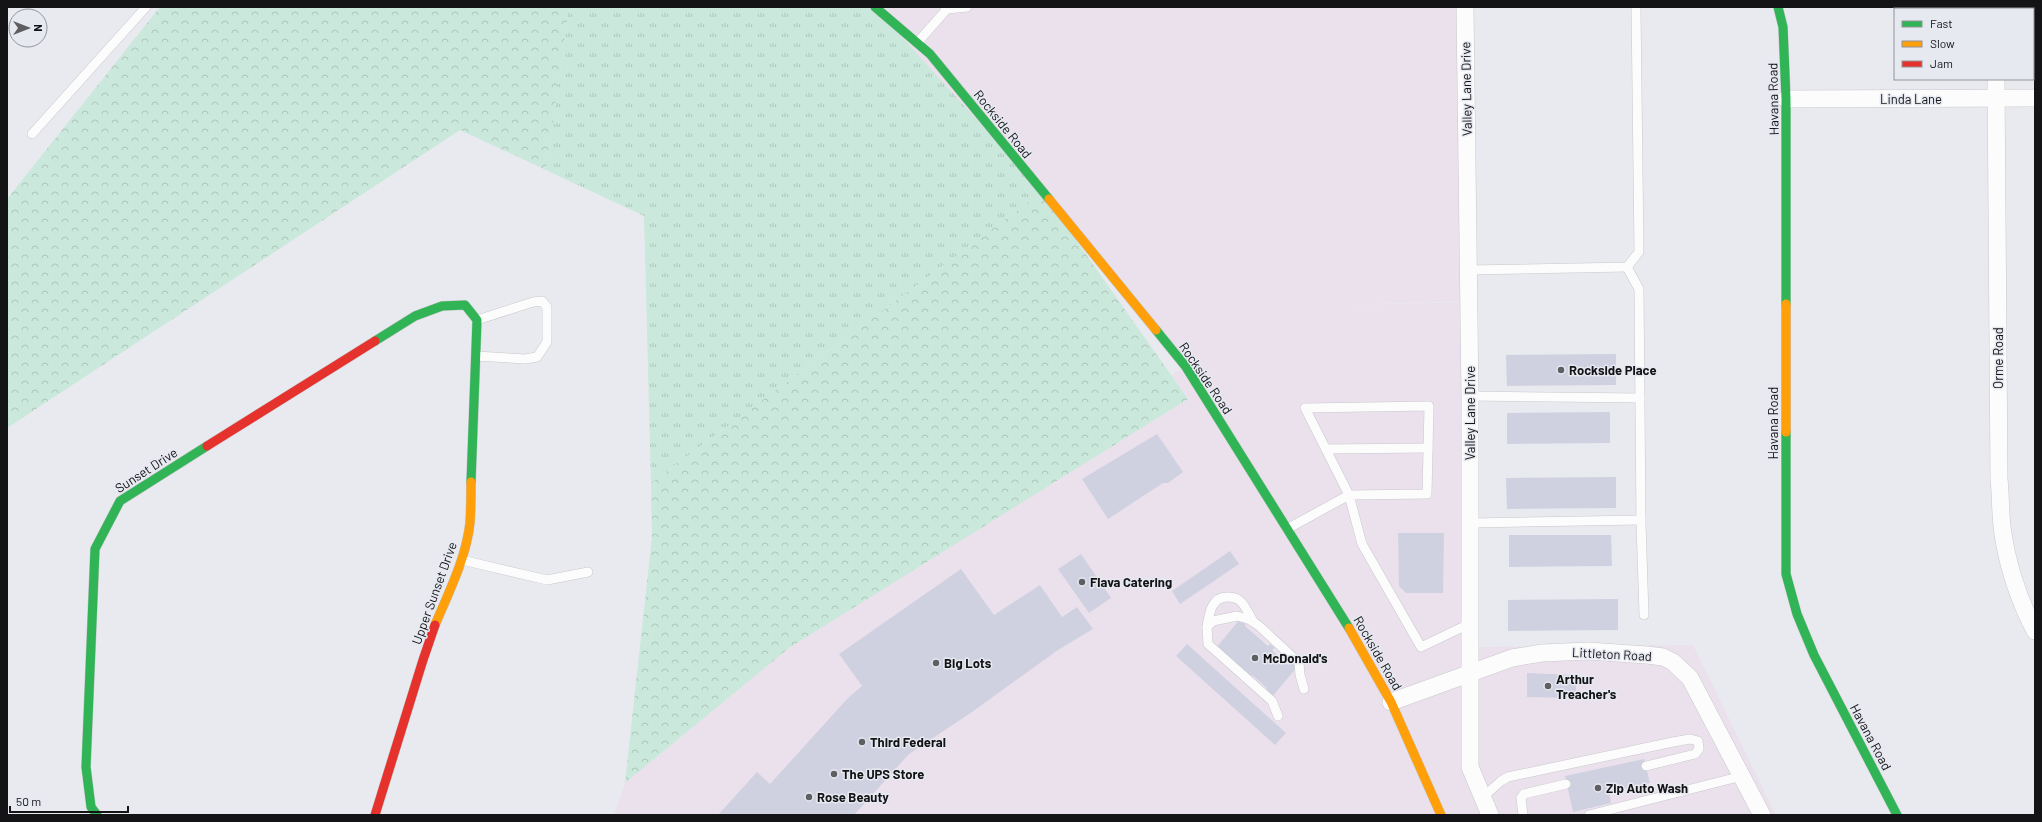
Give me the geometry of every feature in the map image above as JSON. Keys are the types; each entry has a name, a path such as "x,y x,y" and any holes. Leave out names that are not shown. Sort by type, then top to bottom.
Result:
{"street":[{"name":"Rockside Road","path":"875,7 930,54 1186,367 1369,661 1391,702 1441,815"},
{"name":"Valley Lane Drive","path":"1465,7 1471,522 1470,767 1490,815"},
{"name":"Havana Road","path":"1778,7 1783,28 1786,99 1786,574 1797,614 1814,655 1897,815"},
{"name":"Orme Road","path":"1996,80 1999,479 2003,534 2015,580 2027,616 2035,631"},
{"name":"Linda Lane","path":"1786,99 2035,98"},
{"name":"Sunset Drive","path":"97,815 91,807 86,767 95,549 120,501 415,316 442,306 465,306 477,320"},
{"name":"Upper Sunset Drive","path":"375,815 430,638 462,560 466,546 470,523 477,320"},
{"name":"Littleton Road","path":"1391,702 1471,675 1512,658 1536,653 1588,651 1663,657 1673,662 1690,678 1762,815"}],"lane":[{"path":"32,134 146,7"},
{"path":"917,43 946,8 967,7"},
{"path":"1627,267 1639,252 1636,7"},
{"path":"1469,270 1627,267"},
{"path":"1627,267 1639,288 1641,520 1644,615"},
{"path":"476,356 525,359 537,357 547,342 547,307 542,301 533,302 477,320"},
{"path":"1470,396 1640,398"},
{"path":"1287,529 1349,495 1428,494 1429,406 1305,408 1349,495 1362,544 1421,647 1471,622"},
{"path":"1326,449 1428,448"},
{"path":"1471,522 1641,520"},
{"path":"462,560 547,580 588,572"},
{"path":"1278,716 1272,701 1208,644 1207,627 1209,612 1215,602 1224,598 1233,598 1240,601 1254,622 1299,663 1300,675 1304,689"},
{"path":"1207,627 1213,621 1237,616 1254,622"},
{"path":"1482,798 1501,781 1508,778 1673,742 1690,739 1698,741 1699,750 1694,754 1646,766"},
{"path":"1589,815 1742,776"},
{"path":"1523,815 1521,798 1524,794 1566,784"}],"shaded area":[{"path":"875,7 1466,7 1470,301 1339,305 1476,302 1479,647 1693,645 1776,815 614,815 625,783 789,648 1188,399 1171,376 1185,366"}],"green space":[{"path":"160,7 569,7 546,170 460,130 7,428 7,199"},
{"path":"569,7 875,7 1042,192 651,483 644,216 546,170"},
{"path":"1042,192 1188,399 789,648 625,783 652,537 651,483"}],"building":[{"name":"Rockside Place","path":"1616,354 1616,385 1507,386 1506,355"},
{"name":"Rockside Place","path":"1610,412 1610,443 1507,444 1507,413"},
{"path":"1157,434 1183,472 1168,483 1163,483 1108,519 1082,479"},
{"path":"1616,477 1616,508 1507,509 1506,478"},
{"path":"1398,533 1444,533 1443,593 1406,593 1399,586"},
{"path":"1509,535 1611,535 1612,566 1509,567"},
{"path":"1230,551 1239,564 1180,604 1172,591"},
{"path":"1081,554 1111,598 1089,613 1058,569"},
{"path":"961,569 994,615 1040,585 1062,617 1077,607 1093,629 1058,650 972,712 909,754 854,815 718,815 757,772 770,784 848,698 862,686 839,654"},
{"path":"1618,599 1618,630 1508,631 1508,600"},
{"path":"1240,619 1246,625 1245,626 1268,646 1270,644 1275,648 1272,650 1288,665 1291,662 1297,667 1272,697 1265,691 1267,688 1252,675 1250,678 1216,648"},
{"path":"1187,644 1286,733 1275,745 1176,656"},
{"path":"1527,673 1576,675 1576,698 1527,697"},
{"name":"Zip Auto Wash","path":"1644,759 1650,783 1609,792 1611,803 1573,812 1565,776"}],"traffic: fast":[{"path":"875,7 930,54 1049,199"},
{"path":"1778,7 1783,27 1786,99 1786,304"},
{"path":"375,341 415,316 442,306 465,305 477,320 471,482"},
{"path":"1156,330 1186,367 1349,628"},
{"path":"1786,432 1786,574 1797,614 1814,655 1897,815"},
{"path":"97,815 91,807 86,767 95,549 120,501 207,446"}],"traffic: slow":[{"path":"1049,199 1156,330"},
{"path":"1786,304 1786,432"},
{"path":"435,625 465,549 470,523 471,482"},
{"path":"1349,628 1391,702 1441,815"}],"traffic: jam":[{"path":"207,446 375,341"},
{"path":"375,815 435,625"}],"place":[{"name":"Rockside Place","path":"1561,370"},
{"name":"Flava Catering","path":"1082,582"},
{"name":"McDonald's","path":"1255,658"},
{"name":"Big Lots","path":"936,663"},
{"name":"Arthur Treacher's","path":"1548,686"},
{"name":"Third Federal","path":"862,742"},
{"name":"The UPS Store","path":"834,774"},
{"name":"Zip Auto Wash","path":"1598,788"},
{"name":"Rose Beauty","path":"809,797"}]}
